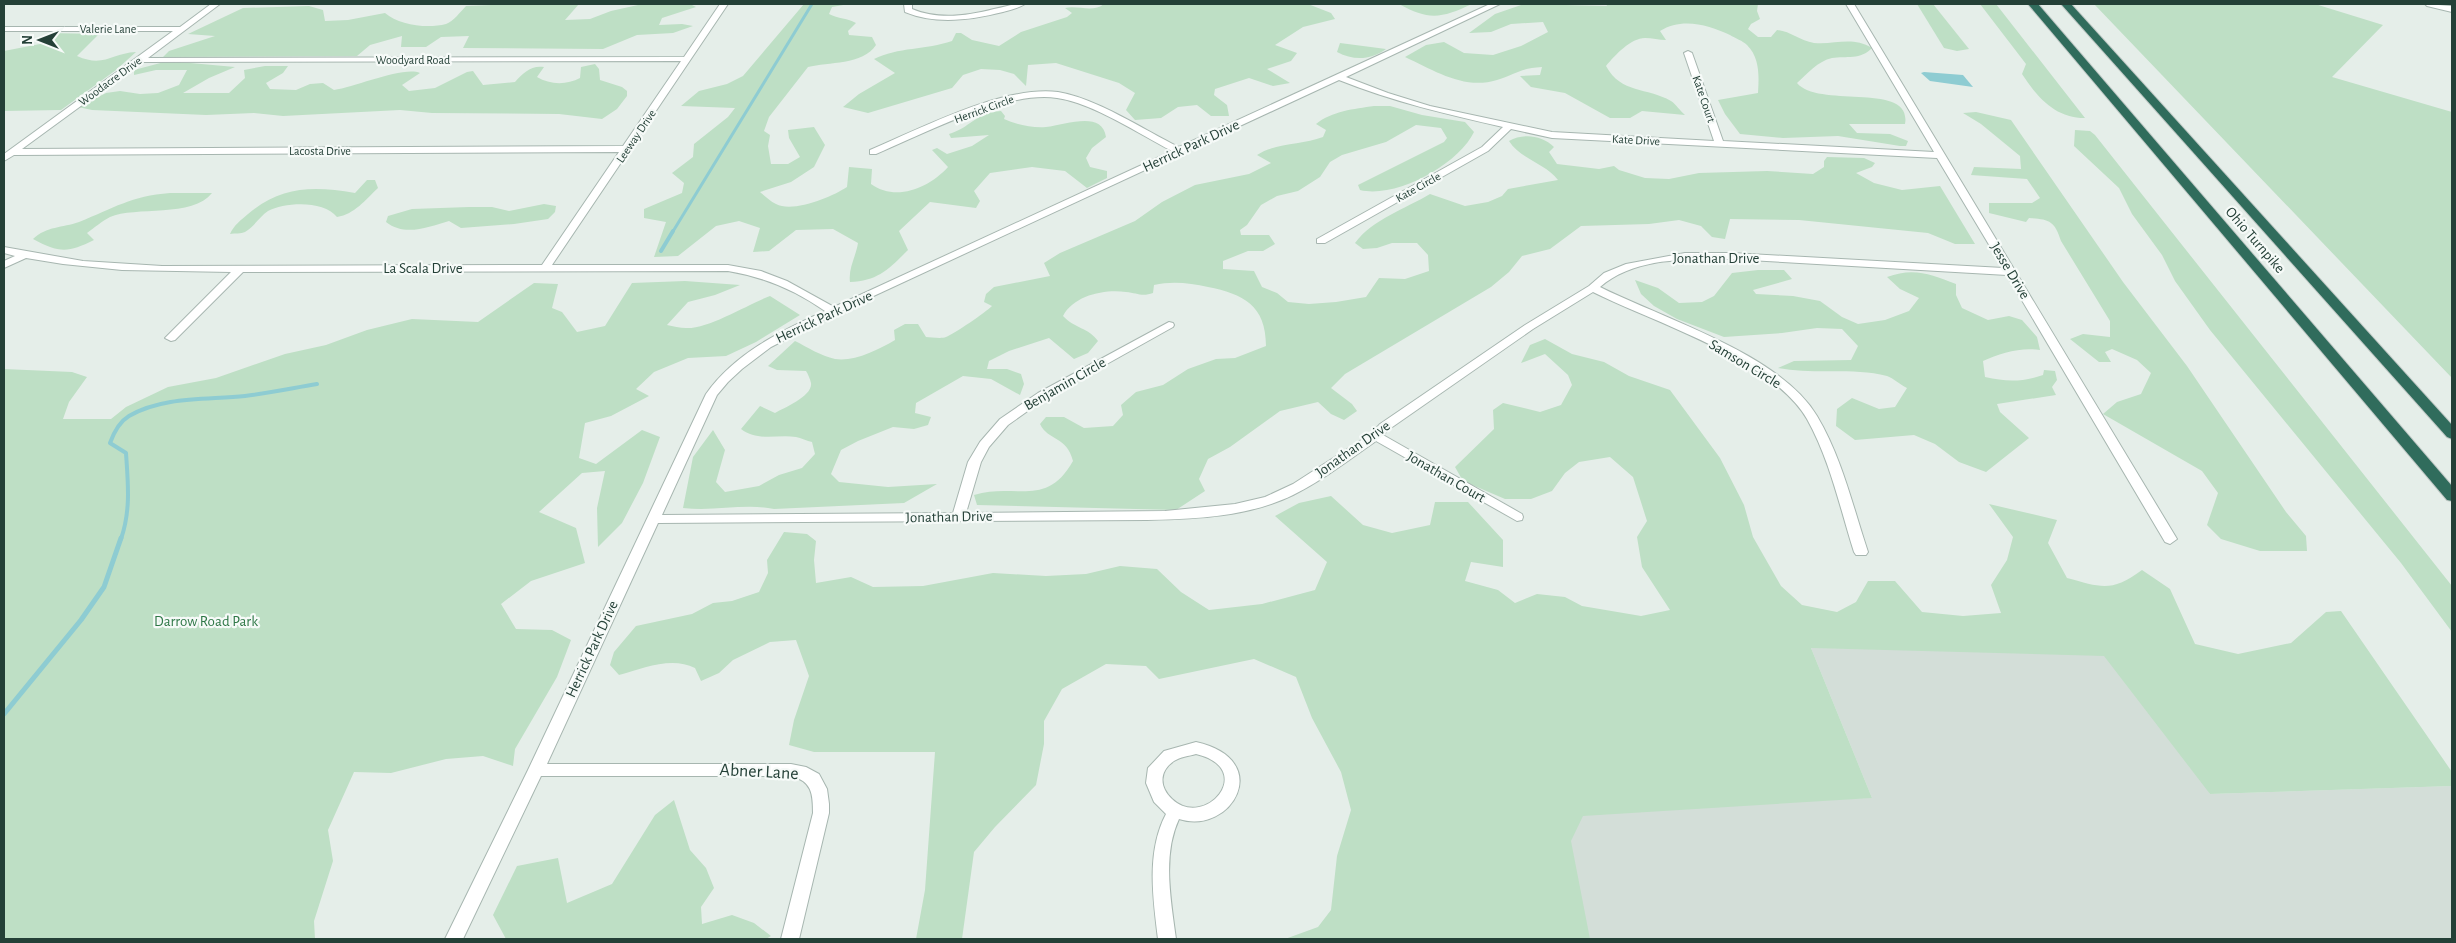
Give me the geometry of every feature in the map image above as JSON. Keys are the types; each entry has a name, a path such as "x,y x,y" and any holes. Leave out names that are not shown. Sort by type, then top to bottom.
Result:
{"highway":[{"name":"Ohio Turnpike","path":"2033,4 2452,496"},
{"name":"Ohio Turnpike","path":"2066,4 2452,434"}],"street":[{"name":"Woodacre Drive","path":"8,155 216,4"},
{"name":"Leeway Drive","path":"546,267 724,4"},
{"path":"908,4 908,10 917,15 936,18 973,15 1021,4"},
{"name":"Herrick Park Drive","path":"454,939 536,770 712,394 722,380 758,350 833,311 1496,4"},
{"name":"Jesse Drive","path":"1850,4 2170,540"},
{"path":"2430,4 2452,9"},
{"name":"Valerie Lane","path":"4,29 181,29"},
{"name":"Kate Court","path":"1688,53 1720,144"},
{"name":"Woodyard Road","path":"139,60 687,59"},
{"name":"Kate Drive","path":"1340,76 1399,100 1535,132 1575,137 1940,155"},
{"name":"Herrick Circle","path":"873,152 1001,101 1033,94 1057,95 1078,102 1179,152"},
{"name":"Kate Circle","path":"1321,241 1485,150 1509,126"},
{"name":"Lacosta Drive","path":"8,155 627,149"},
{"name":"La Scala Drive","path":"4,250 22,256 107,267 240,269 711,267 748,270 791,284 833,311"},
{"path":"4,265 22,256"},
{"name":"Jonathan Drive","path":"653,519 1147,516 1196,514 1230,510 1253,505 1293,489 1376,436 1384,427 1530,327 1593,288 1603,278 1630,266 1685,256 1731,256 2011,272"},
{"path":"171,338 240,269"},
{"name":"Samson Circle","path":"1593,288 1734,354 1774,378 1795,397 1810,414 1822,437 1861,552"},
{"name":"Benjamin Circle","path":"959,517 969,474 977,456 985,443 1005,422 1033,401 1169,325"},
{"name":"Jonathan Court","path":"1376,436 1517,517"},
{"path":"1196,748 1210,752 1223,759 1231,770 1233,783 1229,795 1219,806 1206,813 1190,815 1174,812 1162,804 1154,792 1153,779 1158,767 1167,757 1180,750 1196,748"},
{"name":"Abner Lane","path":"536,770 790,770 812,777 822,792 821,813 790,939"},
{"path":"1167,939 1162,890 1164,843 1167,823 1174,812"}],"shaded area":[{"path":"1811,648 2131,650 2210,794 2452,786 2452,939 1571,939 1547,805 1872,798"}],"green space":[{"path":"579,4 565,20 590,19 611,11 638,5 690,4 696,7 662,18 659,25 682,24 693,26 673,33 637,35 603,49 463,48 469,36 441,37 426,47 401,47 402,36 370,45 357,56 163,57 169,51 215,36 188,34 243,8 309,6 323,10 325,21 348,20 385,13 405,23 430,26 449,23 466,6"},
{"path":"804,4 849,4 832,7 829,14 856,23 848,31 849,35 872,37 876,45 863,56 845,62 808,67 769,117 764,131 770,135 768,146 771,164 788,164 800,157 789,138 788,130 814,127 825,145 814,167 791,182 760,192 774,203 792,207 812,203 832,195 847,187 849,167 872,169 871,184 891,192 912,190 922,186 948,167 932,150 937,148 947,154 972,146 989,135 951,138 949,134 985,115 1001,111 1005,116 1004,119 1030,126 1046,127 1082,121 1091,121 1098,124 1103,129 1106,137 1092,148 1086,158 1090,167 1107,171 1107,178 1087,188 1065,171 1032,167 990,173 974,191 980,201 976,208 930,202 899,231 908,250 882,273 860,281 850,282 851,267 858,243 833,229 796,230 769,251 753,252 760,228 739,221 716,226 678,256 654,257 666,222 644,218 644,209 682,193 684,183 672,173 693,157 694,144 728,117 735,108 681,106 699,91 727,84 743,76"},
{"path":"1104,4 1308,4 1331,13 1335,19 1303,27 1275,45 1297,53 1291,61 1267,69 1290,83 1273,86 1249,78 1215,89 1214,95 1227,105 1229,116 1211,116 1197,105 1178,107 1161,118 1135,120 1126,110 1135,93 1119,83 1056,63 1028,65 1026,86 1014,74 1000,70 981,69 963,75 952,88 868,113 843,107 859,94 895,73 874,59 883,55 952,41 956,33 961,33 972,40 999,46 1021,32 1067,17 1072,13 1065,8 1095,8"},
{"path":"1399,4 1472,4 1444,15 1436,16 1419,13"},
{"path":"1524,4 1607,6 1606,4 1758,4 1757,11 1760,19 1751,24 1748,29 1758,37 1771,37 1777,30 1814,43 1857,42 1872,48 1858,56 1832,58 1822,62 1797,83 1808,90 1824,94 1880,99 1894,103 1904,111 1905,124 1849,124 1857,133 1890,134 1908,141 1906,146 1900,146 1838,136 1783,138 1740,134 1725,114 1718,100 1758,93 1758,74 1754,56 1747,45 1730,35 1713,28 1695,24 1677,24 1660,31 1666,40 1645,38 1634,41 1619,52 1606,66 1612,75 1627,86 1671,101 1685,115 1642,111 1630,118 1610,118 1565,93 1531,87 1520,76 1540,75 1542,67 1523,70 1497,80 1473,83 1450,78 1405,57 1426,45 1444,42 1464,53 1493,55 1521,46 1548,32 1543,22 1511,24 1491,32 1469,33 1495,14"},
{"path":"1917,4 1933,4 1969,49 1957,51 1944,48"},
{"path":"1980,4 1996,4 2085,118 2074,117 2056,110 2034,91 2022,74 2026,64"},
{"path":"2094,4 2315,4 2383,25 2332,77 2452,112 2452,378"},
{"path":"49,33 99,34 77,56 94,61 136,52 116,70 61,110 4,111 4,51 40,44"},
{"path":"1340,43 1386,49 1368,57 1356,58 1337,52"},
{"path":"168,61 235,67 209,78 183,93 229,93 245,78 244,70 265,66 288,66 283,73 266,83 270,89 296,90 310,84 323,83 334,90 402,72 420,73 402,85 409,91 435,88 467,72 473,71 483,85 515,82 528,70 535,67 544,67 537,77 542,80 564,83 580,78 581,67 595,64 599,69 600,80 622,87 627,91 627,96 617,109 602,119 559,114 432,113 400,110 283,116 254,113 206,115 92,110 78,107 106,93 120,91 140,94 158,93 179,85 187,70 156,70 134,75 134,70"},
{"path":"1374,106 1390,106 1422,115 1465,122 1474,132 1455,156 1441,167 1408,184 1391,189 1360,190 1358,185 1444,142 1447,138 1441,128 1416,125 1386,142 1342,155 1330,162 1320,177 1298,191 1277,196 1261,205 1247,225 1240,230 1241,235 1269,235 1275,244 1263,251 1248,251 1223,261 1223,269 1254,271 1262,287 1277,293 1288,302 1309,304 1366,297 1379,278 1405,279 1429,271 1428,255 1417,243 1392,243 1377,248 1363,249 1355,243 1380,221 1430,194 1465,206 1488,202 1502,196 1508,189 1558,180 1553,174 1519,152 1509,141 1526,136 1544,140 1554,147 1549,152 1557,164 1599,169 1614,166 1619,170 1645,178 1669,179 1699,173 1767,171 1813,174 1824,167 1824,161 1827,157 1864,158 1875,163 1872,167 1856,173 1874,183 1902,190 1940,186 1975,244 1955,244 1928,233 1799,220 1730,219 1725,239 1712,237 1701,226 1679,220 1649,224 1581,226 1550,249 1522,256 1509,272 1491,287 1345,374 1331,388 1352,404 1357,411 1344,420 1331,414 1318,402 1280,411 1230,447 1208,459 1199,479 1205,491 1176,510 977,505 974,495 989,492 1041,489 1052,485 1063,476 1073,461 1066,447 1043,429 1040,424 1046,417 1064,417 1084,428 1113,426 1123,415 1121,405 1136,392 1163,385 1188,369 1216,359 1235,358 1266,346 1262,320 1257,311 1242,298 1232,293 1201,286 1174,283 1154,285 1153,293 1146,295 1118,291 1100,293 1082,298 1068,309 1063,316 1090,333 1098,341 1088,353 1074,359 1049,338 1009,351 989,361 987,369 1007,369 1021,374 1024,384 1020,395 991,379 963,376 916,403 915,413 931,417 928,425 914,429 893,427 841,450 831,474 839,482 888,487 937,484 904,503 774,509 763,507 683,508 693,457 713,430 725,450 716,482 725,492 759,486 779,475 802,468 815,454 812,442 789,436 768,437 754,435 741,429 760,406 775,413 803,397 810,388 811,383 806,371 777,370 768,366 795,341 825,356 835,359 850,359 874,351 895,340 894,330 905,324 918,324 926,337 946,337 970,323 992,306 984,302 986,294 994,287 1050,276 1044,263 1060,253 1135,221 1162,202 1195,185 1249,174 1271,163 1257,155 1264,151 1323,137 1326,130 1316,124 1329,116 1344,111"},
{"path":"1976,112 2011,120 2123,282 2187,366 2286,512 2306,536 2307,551 2260,551 2221,539 2207,525 2218,493 2202,471 2103,414 2117,402 2141,394 2151,373 2137,360 2112,349 2105,352 2111,362 2099,362 2070,339 2083,334 2110,337 2110,321 2061,241 2054,225 2042,219 2029,218 2026,222 1989,213 1989,203 2032,203 2040,198 2027,179 1971,175 1974,167 2021,169 2020,156 1981,124 1963,113"},
{"path":"2075,130 2090,131 2095,135 2452,586 2452,632 2401,563 2210,330 2175,281 2162,255 2132,214 2119,188 2074,146"},
{"path":"367,180 375,180 378,188 349,213 337,217 331,211 314,205 294,204 268,211 245,232 230,234 243,218 260,205 285,193 298,190 325,189 355,193"},
{"path":"170,193 212,193 203,201 192,206 178,209 134,212 110,217 87,233 94,240 70,249 57,249 33,239 49,229 79,222 133,200"},
{"path":"544,204 556,206 555,212 548,219 514,224 461,228 449,221 425,228 409,230 393,227 386,222 388,216 412,209 492,207 509,211"},
{"path":"1784,270 1792,279 1753,290 1756,294 1793,296 1820,301 1842,317 1858,324 1885,320 1909,311 1919,298 1900,289 1887,277 1905,272 1914,272 1938,277 1956,284 1956,295 1962,308 1988,320 2009,316 2022,320 2037,337 2040,350 2025,349 2011,351 1983,361 1985,377 2000,380 2021,380 2043,375 2044,370 2055,371 2057,380 2052,387 2056,395 1997,404 2000,412 2029,438 1986,472 1959,462 1935,444 1914,435 1855,440 1836,426 1837,409 1852,398 1879,409 1895,407 1907,388 1887,376 1874,373 1805,371 1778,368 1794,361 1851,360 1858,346 1842,329 1817,328 1782,333 1724,337 1677,319 1654,306 1641,294 1635,280 1658,288 1679,303 1702,302 1714,296 1732,273"},
{"name":"Darrow Road Park","path":"685,281 740,285 715,295 688,302 667,325 686,328 706,325 770,296 800,315 756,342 726,356 688,358 654,372 636,389 649,396 611,416 585,423 579,458 596,464 642,430 660,437 643,483 622,523 598,547 597,508 605,471 582,473 539,512 576,528 585,563 531,581 501,604 516,629 552,630 571,640 557,677 515,749 513,766 483,756 446,759 391,773 354,772 328,830 333,861 314,921 315,939 4,939 4,369 72,372 87,377 69,402 63,419 111,419 126,407 168,387 216,378 285,354 326,345 367,330 412,319 478,322 534,283 558,284 552,308 562,312 577,332 605,326 632,283"},
{"path":"1545,339 1572,354 1604,362 1629,376 1670,390 1720,458 1744,505 1753,537 1781,586 1802,605 1837,612 1856,602 1868,581 1895,581 1922,612 1963,616 2001,613 1991,585 2007,560 2013,537 1989,504 2057,520 2048,543 2067,578 2106,586 2122,582 2142,570 2170,589 2195,644 2238,654 2291,643 2326,612 2341,611 2452,772 2452,786 2210,794 2104,656 1811,648 1872,798 1583,816 1571,841 1590,939 1285,939 1318,927 1331,910 1337,856 1351,810 1341,772 1312,718 1296,677 1254,659 1159,679 1146,666 1106,664 1062,689 1044,721 1044,744 1036,785 995,827 974,852 962,939 916,939 925,890 935,752 814,752 789,745 794,720 809,676 796,640 770,642 733,660 719,673 701,681 695,668 677,663 657,664 619,675 610,665 614,652 636,626 692,614 713,603 732,601 759,592 768,573 767,560 784,532 807,534 816,541 814,560 816,583 851,577 873,587 923,586 993,573 1046,576 1086,574 1120,566 1157,569 1181,592 1209,610 1262,604 1315,590 1327,562 1275,516 1299,503 1331,496 1363,525 1392,533 1430,525 1435,502 1468,502 1503,540 1503,567 1471,562 1465,581 1498,590 1515,603 1537,594 1565,597 1582,606 1641,616 1670,610 1642,567 1637,537 1647,521 1633,477 1610,457 1579,462 1565,473 1552,491 1531,499 1505,499 1463,481 1455,467 1494,429 1493,410 1503,403 1540,412 1561,405 1572,385 1568,375 1545,354 1521,363 1530,345"},
{"path":"674,800 690,850 706,868 714,888 701,907 702,924 732,915 754,923 771,936 766,939 506,939 493,915 517,866 558,858 567,903 612,884 655,815"}],"water":[{"path":"1921,73 1963,75 1973,87 1930,81"}],"waterway":[{"path":"672,233 812,4"},
{"path":"661,251 673,231"},
{"path":"121,539 128,507 126,453 110,443 117,428 125,418 156,405 171,402 245,396 317,384"},
{"path":"4,714 81,620 104,587 121,538"}]}
